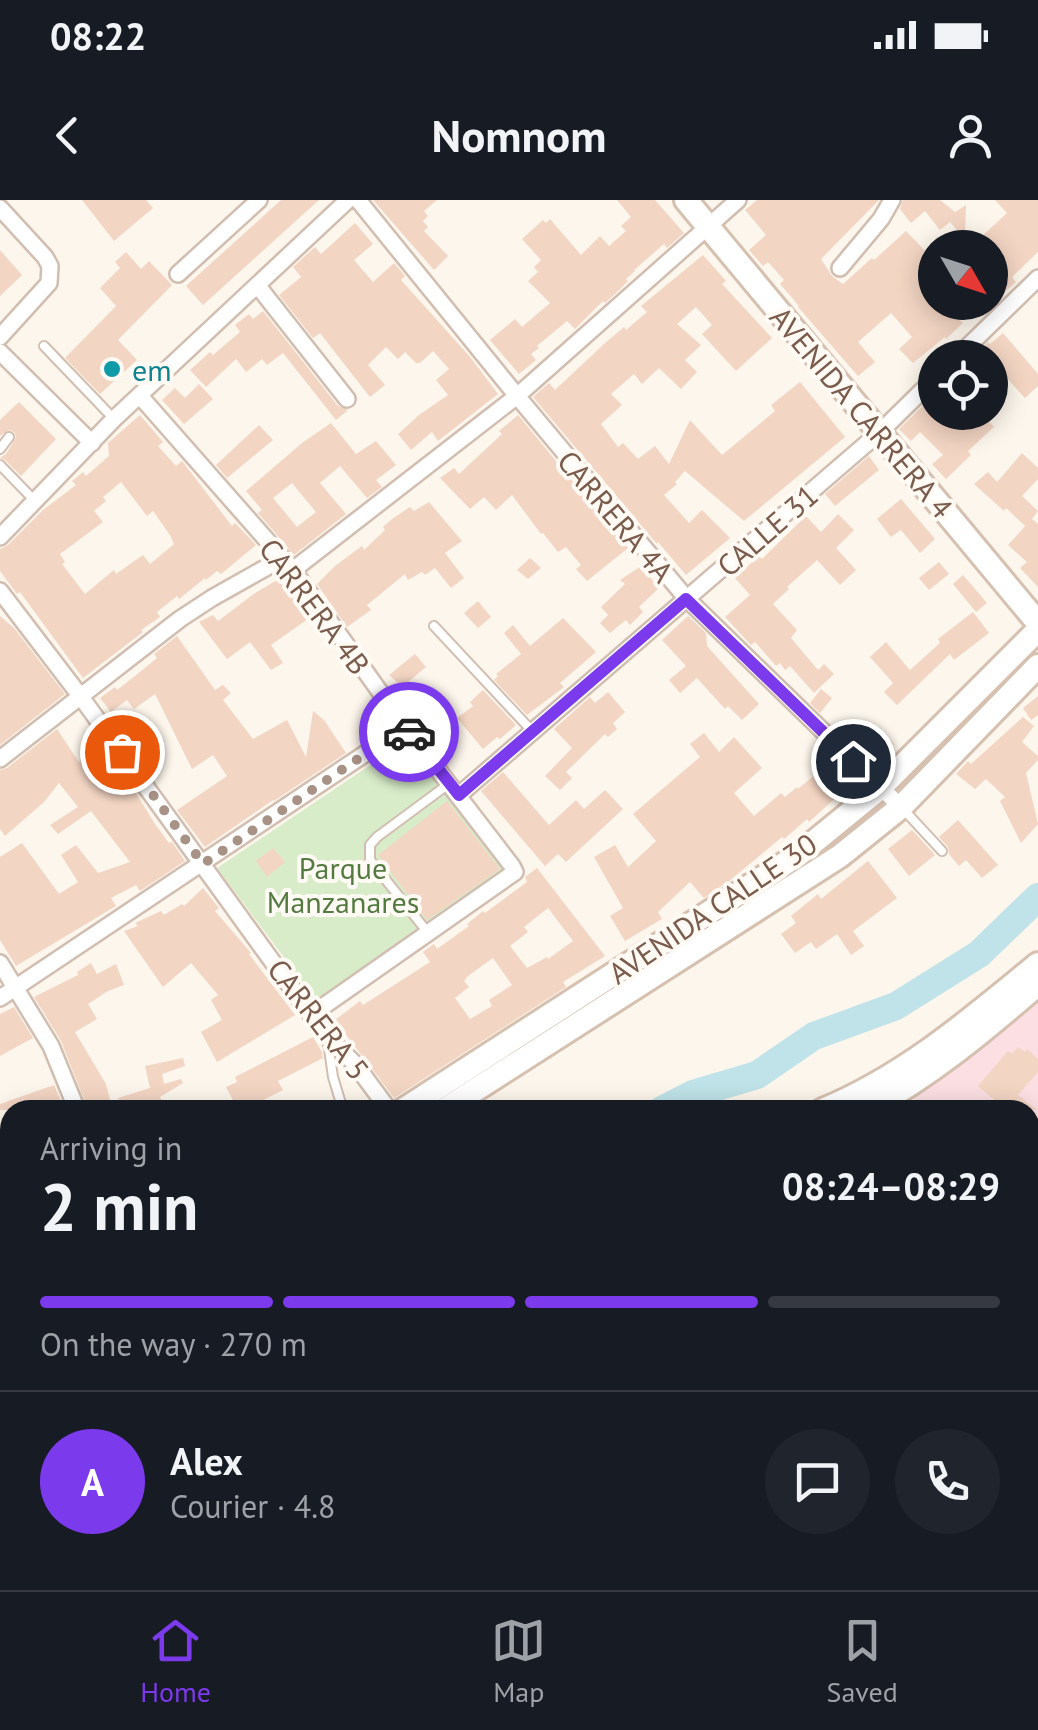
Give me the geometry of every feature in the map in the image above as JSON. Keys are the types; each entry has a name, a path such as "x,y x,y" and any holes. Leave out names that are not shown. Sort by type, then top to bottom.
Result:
{"main road":[{"name":"AVENIDA CARRERA 4","path":"694,203 710,228 1038,627"},
{"name":"AVENIDA CALLE 30","path":"418,1100 798,855 880,788 1038,627"},
{"name":"AVENIDA CALLE 30","path":"460,1100 840,856 901,807 1028,683 1038,666"},
{"path":"847,1100 915,1061 1038,964"},
{"path":"883,1100 980,1034 1038,984"}],"street":[{"path":"178,274 260,200"},
{"path":"0,537 114,419 348,200"},
{"name":"CARRERA 4A","path":"358,200 686,599 901,807"},
{"path":"0,759 180,619 212,598 288,564 516,396 738,200"},
{"path":"840,268 892,200"},
{"path":"0,208 50,266 49,283 0,337"},
{"path":"974,340 1038,278"},
{"path":"257,286 347,399"},
{"path":"0,352 92,443"},
{"name":"CALLE 31","path":"454,789 533,732 880,432 918,395"},
{"name":"CARRERA 4B","path":"140,396 288,564 405,727 512,866 514,872 428,934"},
{"name":"CARRERA 5","path":"0,591 327,1037 355,1064 381,1100"},
{"path":"0,998 405,727"},
{"path":"311,1015 428,934"},
{"path":"0,963 51,1046 74,1100"}],"lane":[{"path":"44,346 114,419"},
{"path":"0,449 9,438"},
{"path":"0,466 35,501"},
{"path":"434,626 533,732"},
{"path":"428,934 370,860 370,845 376,837 454,789"},
{"path":"901,807 942,851"},
{"path":"327,1037 340,1100"}],"shaded area":[{"path":"1038,992 1038,1100 912,1097"}],"green space":[{"name":"Parque Manzanares","path":"409,739 506,869 328,998 316,1000 217,868"}],"building":[{"path":"82,200 146,200 153,208 114,241"},
{"path":"281,200 319,200 203,305 186,286"},
{"path":"373,200 437,200 424,211 428,216 423,221 428,227 424,231 448,256 434,270"},
{"path":"617,200 655,200 684,233 667,248 664,244 634,270 616,293 575,329 567,321 537,346 531,354 536,360 519,374 490,340 515,319 522,327 550,303 528,281 538,272 534,267 541,260 522,239 543,220 546,223 550,219 581,255 600,236 609,246 626,231 621,226 631,217"},
{"path":"757,200 879,200 821,259 832,276 843,284 906,231 918,243 918,320 963,323 946,339 918,340 918,359 913,363 899,349 912,337 891,313 858,342 875,362 858,376 780,284 784,280 768,262 763,266 749,250 766,235 745,210"},
{"path":"903,200 940,200 955,212 966,205 965,230 957,230 950,222 940,230 925,211 911,223 900,209"},
{"path":"995,200 1038,200 1038,252 1012,277 1016,282 1008,289 1008,230 989,230 1007,213"},
{"path":"355,223 373,244 354,260 373,282 394,263 405,276 401,280 498,394 438,441 432,432 411,450 398,434 448,395 436,380 449,369 433,351 416,363 405,352 398,359 386,347 368,365 385,385 370,397 320,333 313,338 279,295 301,277 293,267 315,247 321,254"},
{"path":"0,250 22,275 0,296"},
{"path":"126,252 141,269 149,261 172,285 118,340 137,360 100,394 65,358 116,306 100,288 120,268 115,262"},
{"path":"703,255 726,281 722,284 772,338 736,371 702,334 712,325 696,307 677,324 701,345 685,360 697,372 681,389 659,368 642,384 634,374 611,394 622,405 601,424 618,447 623,443 638,459 655,446 669,464 690,420 722,455 775,411 771,405 800,382 845,437 744,521 685,471 664,495 689,523 702,510 730,538 686,575 533,397 549,383 555,390 624,327 626,330 647,312 641,306"},
{"path":"263,311 338,406 348,410 336,420 283,353 267,365 262,359 246,372 236,359 206,387 190,370 240,332 235,325 249,314 253,319"},
{"path":"1003,333 1038,374 1038,386 1025,398 1008,379 1008,340 995,340"},
{"path":"199,384 213,399 184,424 162,400 175,388 185,398"},
{"path":"19,402 56,439 21,476 0,458 16,437 9,430 0,436 0,420"},
{"path":"918,411 918,430 991,430 946,479 932,464 943,455 920,432 911,441 899,429"},
{"path":"140,415 163,442 158,446 176,466 182,461 232,526 235,523 256,545 221,574 217,571 179,599 177,596 157,612 160,617 143,632 83,678 0,571 0,549 76,485 72,481 83,472 86,476 109,456 108,443","holes":["121,482 147,516 153,511 174,544 150,564 143,555 116,574 114,570 85,594 62,564 65,562 60,554 103,522 94,511 106,501 103,497"]},
{"path":"518,415 628,548 587,581 576,569 581,565 566,547 558,552 512,495 496,510 484,497 470,509 440,478 454,468 459,474"},
{"path":"331,423 356,454 376,441 396,465 376,480 382,487 367,498 340,466 320,483 346,514 294,555 258,513 262,510 246,491","holes":["292,483 316,512 297,527 273,498"]},
{"path":"259,425 273,440 227,478 216,465"},
{"path":"1022,453 1038,468 1038,479 1022,496 1038,511 1032,519 1038,524 1038,587 1020,568 1027,562 1008,545 1028,523 1025,526 1006,508 1004,511 974,484 988,472 997,482"},
{"path":"869,456 879,470 835,506 825,494"},
{"path":"901,499 935,539 920,553 901,530 891,537 877,519"},
{"path":"429,502 462,541 445,553 464,578 451,588 435,568 408,580 405,574 367,605 371,610 347,627 317,584 362,546 364,550 392,519 410,507 414,511"},
{"path":"838,514 854,530 836,548 856,570 840,585 817,560 773,604 797,630 791,638 818,670 824,664 834,674 814,693 790,666 785,670 780,663 776,666 725,617 750,595 735,578 759,556 762,559 806,516 821,532"},
{"path":"530,558 541,568 528,579 517,570"},
{"path":"939,562 949,574 929,590 919,578"},
{"path":"641,566 659,588 639,607 643,612 630,625 626,620 610,633 600,623 608,615 601,607 625,584 620,580"},
{"path":"963,575 987,603 976,612 953,584"},
{"path":"279,579 312,616 271,645 283,663 271,670 250,642 227,659 199,622 213,615 218,621"},
{"path":"478,601 491,617 478,628 464,613"},
{"path":"973,612 989,633 954,660 950,654 897,705 884,692 893,683 870,657 886,642 910,670 940,643 938,639"},
{"path":"0,616 14,628 65,694 0,745"},
{"path":"688,616 706,633 707,646 759,704 742,720 728,706 725,709 697,678 680,693 669,680 686,666 662,640"},
{"path":"563,618 596,652 560,683 564,687 527,715 494,680 521,654 504,633 513,625 530,646"},
{"path":"177,636 215,690 223,685 231,693 223,700 253,739 287,720 306,757 313,711 324,720 346,753 205,847 177,810 227,776 213,755 192,769 155,694 134,709 127,700 111,712 100,698 135,676"},
{"path":"415,654 426,667 402,687 389,675"},
{"path":"821,689 832,698 820,713 810,703"},
{"path":"483,690 516,725 483,749 457,718 473,706 470,702"},
{"path":"608,692 625,712 613,723 617,729 608,737 605,734 566,772 572,778 560,790 545,776 572,748 554,729 590,697 595,703"},
{"path":"1038,696 1038,715 1031,720 1023,708"},
{"path":"1023,717 1034,726 1022,742 1038,756 1026,773 1038,824 1021,843 1000,801 1005,797 986,779 975,789 956,774"},
{"path":"145,724 157,744 143,753 130,734"},
{"path":"863,725 878,738 883,733 894,744 874,765 850,740"},
{"path":"57,729 79,762 100,743 107,753 104,755 185,861 140,891 136,885 111,898 116,906 16,966 0,940 0,857 22,843 59,894 78,882 61,855 76,845 98,873 130,862 91,811 58,834 50,825 78,807 59,783 44,802 5,836 0,829 0,770"},
{"path":"704,733 719,752 734,737 762,768 734,793 754,816 781,793 785,797 798,789 835,758 856,779 809,822 807,819 782,837 704,898 690,882 658,912 662,919 625,941 610,916 623,908 594,857 615,845 628,867 656,841 633,814 700,757 690,744"},
{"path":"503,772 549,825 576,800 584,809 605,790 623,809 566,862 558,854 545,866 481,791"},
{"path":"447,801 500,869 427,920 378,855"},
{"path":"958,820 998,865 982,878 966,860 959,866 939,837"},
{"path":"912,830 935,855 909,876 888,849"},
{"path":"273,848 285,862 267,877 256,861"},
{"path":"868,861 897,898 853,931 864,946 851,955 837,934 816,949 811,942 795,953 781,934 796,923 791,916 818,894 821,899"},
{"path":"537,868 605,956 563,982 566,987 394,1098 335,1020 360,1001 363,1005 430,962 423,952 434,944 437,949 469,926 483,911 527,882 525,877","holes":["548,908 573,941 527,968 510,946 528,932 524,927","493,958 512,985 489,1000 492,1006 470,1019 455,998 469,987 464,981 468,976"]},
{"path":"203,888 219,908 215,911 295,1015 217,1062 201,1032 222,1020 211,1000 218,995 191,963 163,987 124,931 161,911 164,915 184,906"},
{"path":"91,963 97,974 116,964 124,985 88,1004 97,1019 75,1032 106,1084 110,1100 84,1100 61,1041 34,997 78,975"},
{"path":"14,1007 33,1038 0,1056 0,1014"},
{"path":"313,1037 322,1052 323,1058 278,1081 283,1090 264,1100 233,1100 226,1087 237,1082 235,1077"},
{"path":"1018,1047 1025,1052 1027,1049 1038,1059 1038,1072 1018,1095 1024,1100 994,1100 978,1086 1008,1051 1012,1054"},
{"path":"183,1058 185,1066 162,1074 164,1084 181,1079 183,1083 160,1097 162,1100 119,1100 150,1088 145,1066"},
{"path":"54,1085 61,1100 11,1100"}],"waterway":[{"path":"681,1100 757,1075 814,1036 896,1006 979,954 1038,897"}],"way so far":[{"path":"122,752 203,864 405,727 409,732"}],"place":[{"name":"em","path":"112,369"}],"route":[{"path":"409,732 459,795 686,599 853,761"}]}
